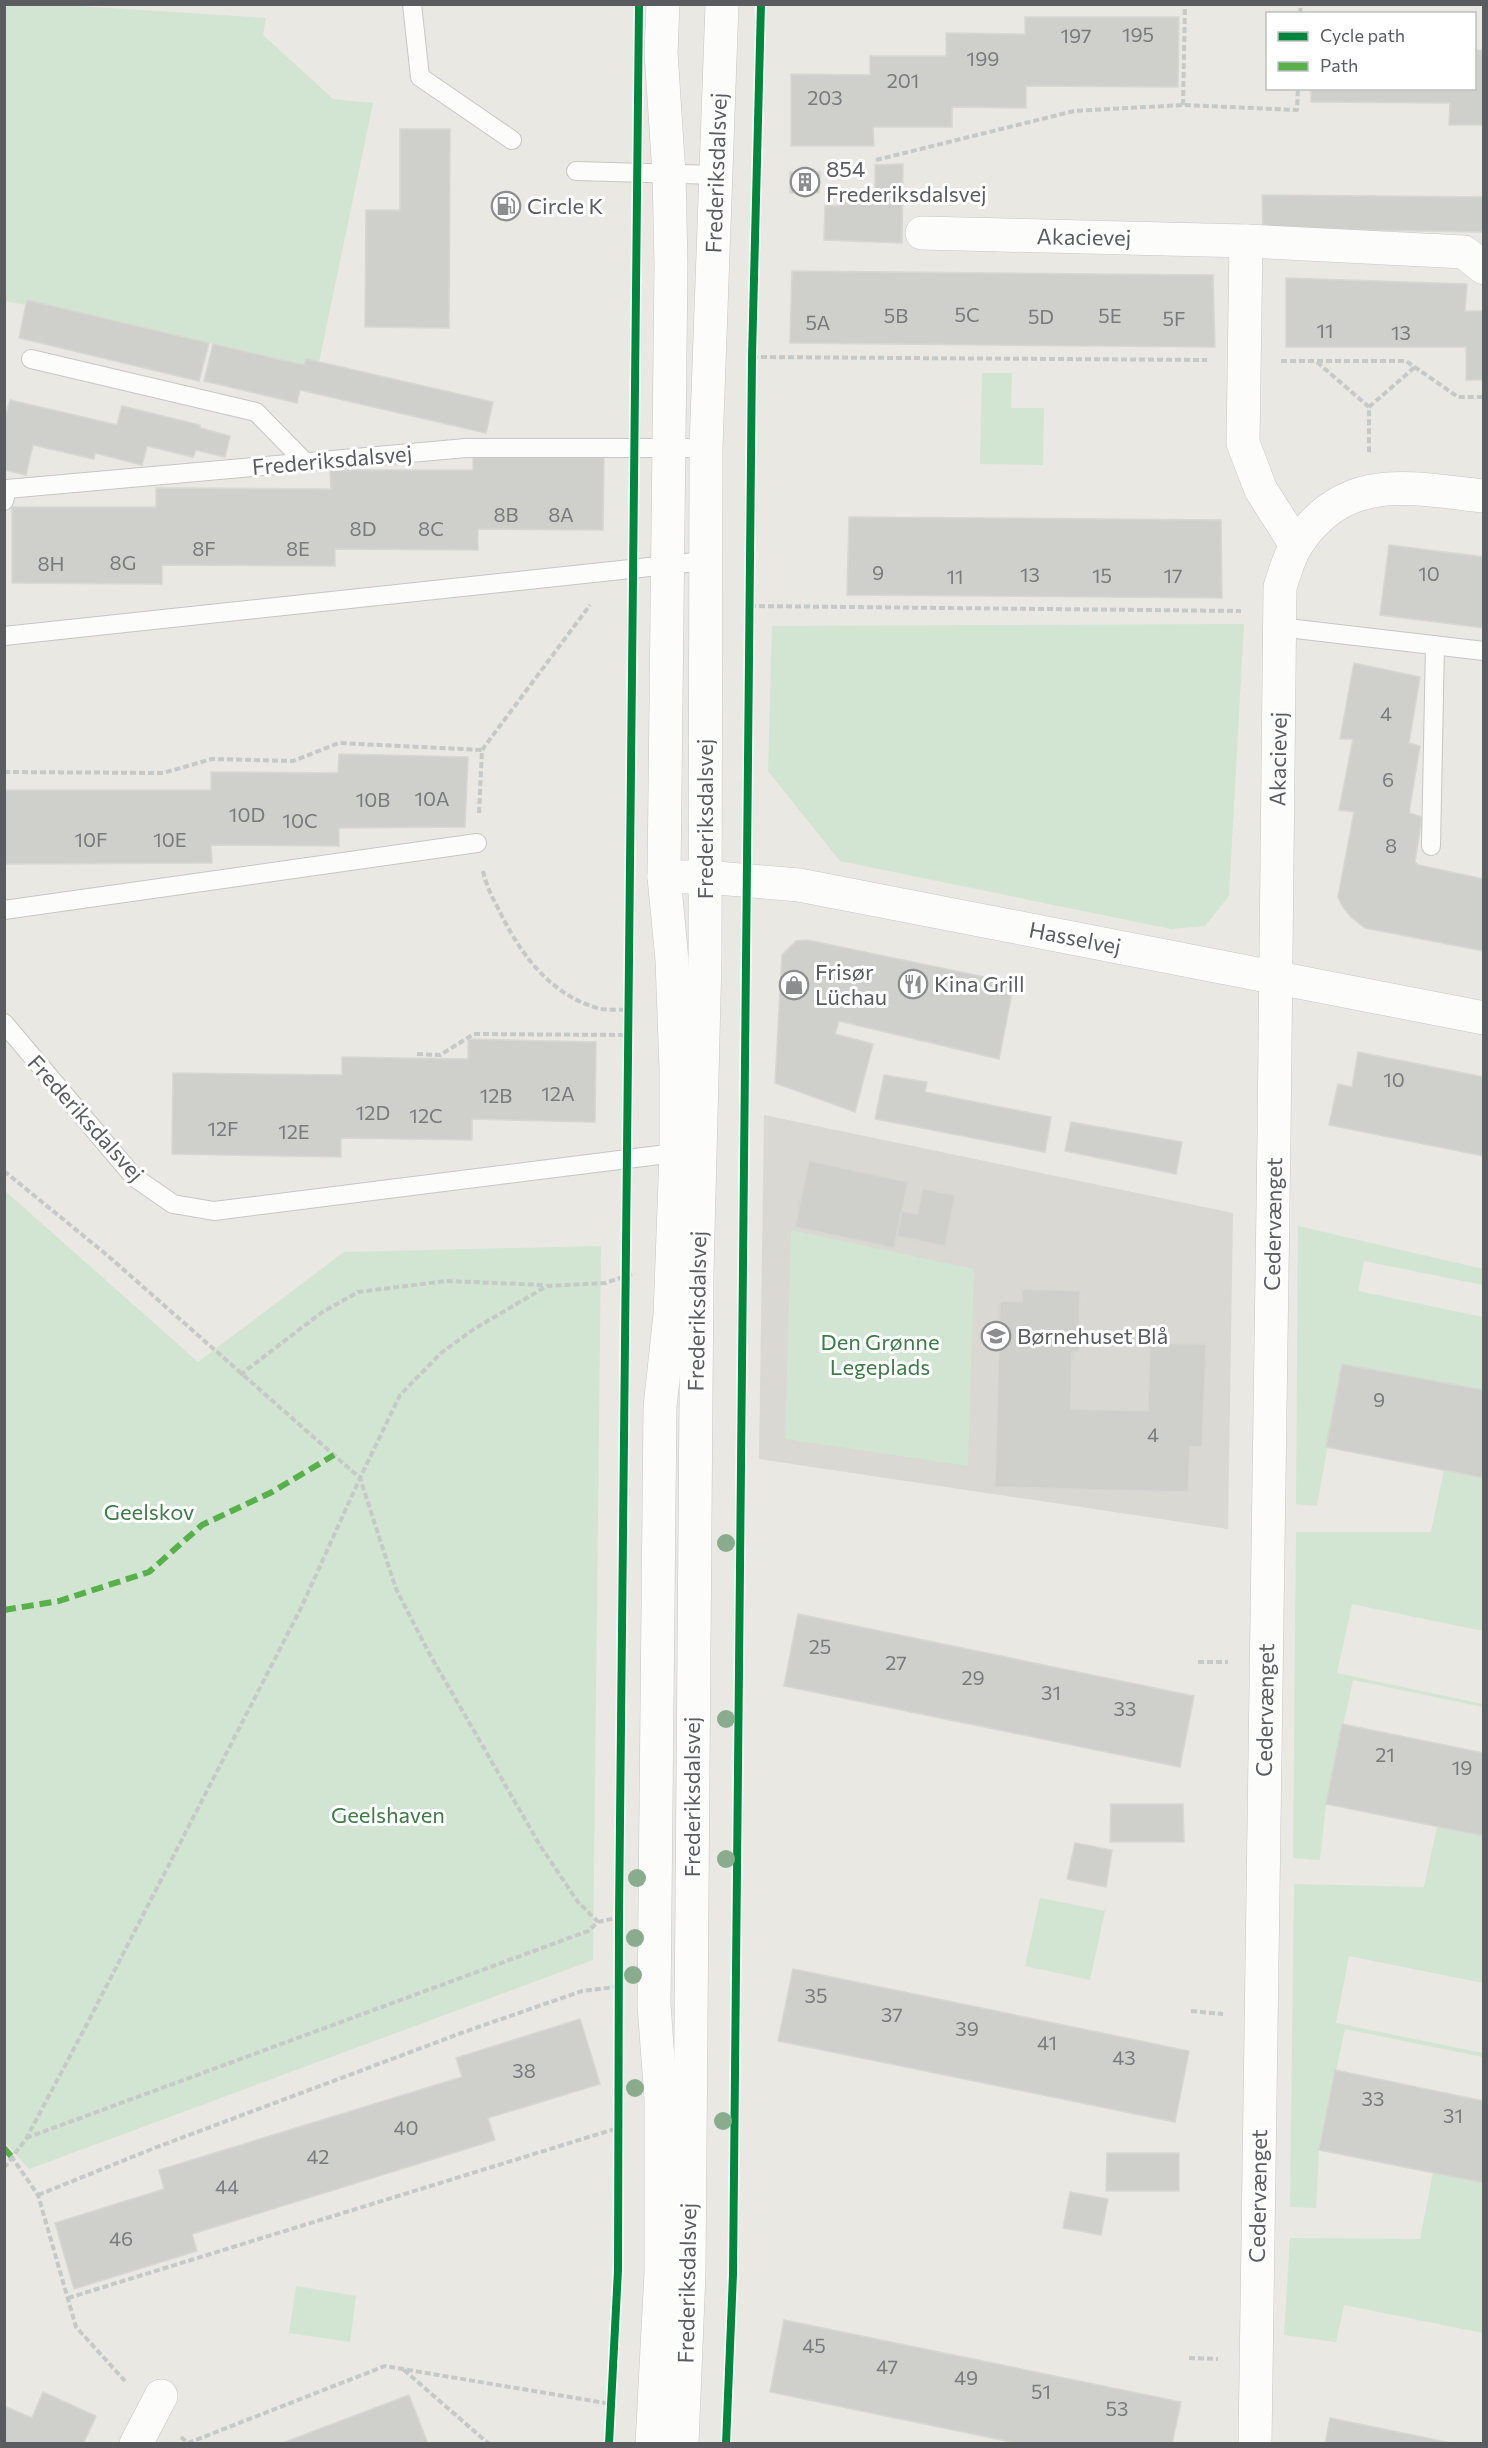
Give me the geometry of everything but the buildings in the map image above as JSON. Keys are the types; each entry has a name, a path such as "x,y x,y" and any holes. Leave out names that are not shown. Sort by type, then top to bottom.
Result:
{"street":[{"name":"Frederiksdalsvej","path":"663,4 661,53 669,174 671,264 664,877 672,960 676,1058 688,1151 694,1570 689,2273 682,2444"},
{"name":"Frederiksdalsvej","path":"652,2444 661,2272 662,2111 654,2005 660,1407 688,1151 704,1052 706,448 722,4"},
{"name":"Akacievej","path":"922,233 1246,241 1464,252 1484,268"},
{"path":"1246,241 1243,443 1261,490 1296,545"},
{"name":"Akacievej","path":"1276,977 1280,587 1296,545 1324,513 1355,494 1398,486 1484,496"},
{"name":"Hasselvej","path":"664,877 705,877 799,885 1484,1018"},
{"name":"Cedervænget","path":"1255,2444 1276,977"},
{"path":"136,2444 157,2403"}],"lane":[{"path":"412,4 420,77 512,140"},
{"path":"576,171 717,175"},
{"path":"31,359 256,412 305,462"},
{"name":"Frederiksdalsvej","path":"4,501 7,489 466,448 706,448"},
{"path":"4,636 705,561"},
{"path":"1279,619 1484,651"},
{"path":"1431,846 1435,645"},
{"path":"4,910 477,843"},
{"name":"Frederiksdalsvej","path":"4,1023 134,1178 173,1204 214,1211 688,1151"}],"path":[{"path":"1183,105 1185,4"},
{"path":"876,160 1074,111 1183,105 1297,110 1298,90"},
{"path":"752,369 753,346"},
{"path":"752,357 1406,361 1458,397 1484,397"},
{"path":"1317,361 1370,407"},
{"path":"1369,491 1370,407 1415,367"},
{"path":"616,570 482,750 477,843 485,882 509,931 532,965 563,992 630,1023"},
{"path":"750,594 750,618"},
{"path":"750,606 1279,619"},
{"path":"4,772 163,773 212,759 293,761 339,743 482,750"},
{"path":"630,1000 630,1047"},
{"path":"417,1054 440,1055 474,1034 630,1023"},
{"path":"4,1171 107,1255 240,1375 360,1478 396,1589 429,1653 541,1847 578,1902 598,1922"},
{"path":"627,1264 627,1288"},
{"path":"240,1375 321,1313 358,1292 446,1281 547,1286 605,1283 637,1273 673,1273"},
{"path":"4,2168 26,2139 301,1608 400,1395 441,1353 474,1329 547,1286"},
{"path":"619,1905 619,1929"},
{"path":"26,2139 588,1931 598,1922 619,1917 655,1919"},
{"path":"619,1975 619,1998"},
{"path":"38,2195 157,2147 464,2032 582,1991 619,1986"},
{"path":"618,2116 618,2140"},
{"path":"68,2298 618,2128"},
{"path":"11,2157 38,2195 76,2327 157,2403 188,2443 385,2366 611,2403"},
{"path":"404,2369 489,2444"},
{"path":"610,2414 611,2392"}],"shaded area":[{"name":"Børnehuset Blå","path":"764,1115 1233,1213 1228,1529 759,1459"}],"green space":[{"path":"5,5 62,5 266,18 263,35 333,99 373,103 319,362 306,359 304,365 28,300 26,305 5,301"},
{"path":"982,373 1012,373 1011,408 1044,408 1043,465 980,464"},
{"path":"1244,624 1229,896 1205,926 1171,929 840,861 768,771 772,626"},
{"name":"Geelshaven","path":"4,1190 198,1362 344,1252 601,1246 593,1960 29,2169 4,2141"},
{"path":"1298,1226 1483,1269 1483,1285 1364,1261 1358,1291 1483,1317 1483,1390 1342,1364 1317,1506 1296,1504"},
{"name":"Den Grønne Legeplads","path":"791,1230 974,1269 968,1466 785,1439"},
{"path":"1444,1470 1483,1478 1483,1631 1352,1604 1337,1673 1483,1704 1483,1707 1353,1680 1326,1804 1320,1860 1293,1858 1296,1532 1431,1532"},
{"path":"1437,1827 1483,1836 1483,1983 1349,1956 1336,2023 1483,2053 1483,2057 1345,2029 1319,2150 1316,2208 1290,2207 1294,1884 1424,1887"},
{"path":"1040,1898 1105,1911 1090,1980 1025,1966"},
{"path":"1433,2173 1483,2183 1483,2333 1344,2305 1336,2342 1284,2335 1290,2238 1420,2239"},
{"path":"296,2286 356,2296 350,2342 289,2333"}],"marked path":[{"path":"4,1610 59,1601 149,1572 202,1525 272,1492 334,1455"},
{"path":"4,2148 11,2156"}],"cycle path":[{"path":"609,2444 618,2270 619,1917 639,4"},
{"path":"726,2444 733,2274 752,357 761,4"}],"place":[{"name":"854 Frederiksdalsvej","path":"805,182"},
{"name":"Circle K","path":"506,206"},
{"name":"Kina Grill","path":"913,984"},
{"name":"Frisør Lüchau","path":"794,985"},
{"name":"Børnehuset Blå","path":"996,1336"}],"park label":[{"name":"Geelskov","path":"149,1512"}]}
